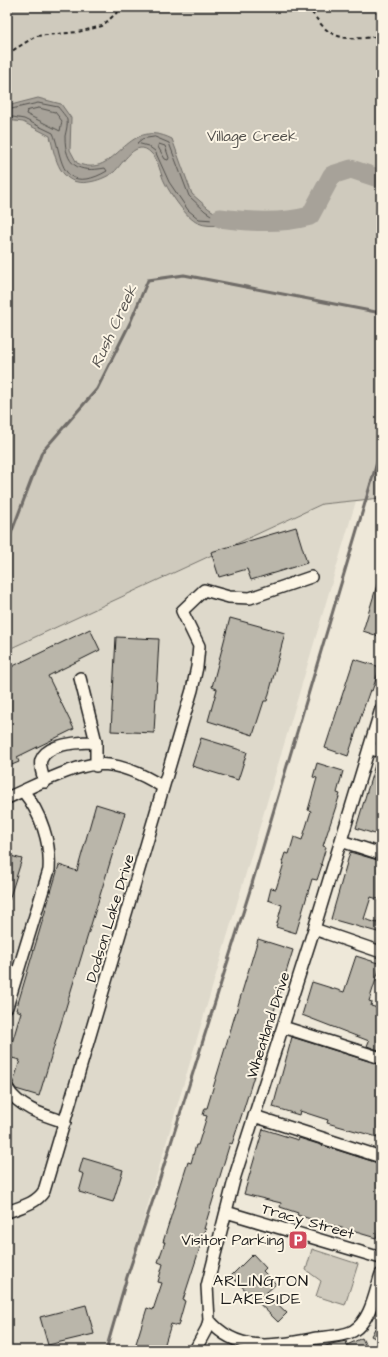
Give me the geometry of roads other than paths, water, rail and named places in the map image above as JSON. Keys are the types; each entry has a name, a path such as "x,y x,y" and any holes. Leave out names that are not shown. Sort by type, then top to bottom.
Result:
{"street":[{"name":"Dodson Lake Drive","path":"7,1212 32,1203 40,1198 44,1191 164,787 192,690 197,667 199,646 182,611 204,590 229,597 250,598 311,577"},
{"path":"80,678 96,742 96,766"},
{"name":"Wheatland Drive","path":"195,1350 207,1328 209,1320 208,1286 235,1176 314,929 381,709"},
{"path":"45,782 40,765 43,756 52,749 72,742 96,742"},
{"path":"369,748 381,752"},
{"path":"7,798 82,766 130,770 146,776 164,787"},
{"path":"7,1007 49,870 50,858 44,832 32,802 23,791"},
{"path":"341,841 381,854"},
{"path":"314,929 381,952"},
{"path":"283,1027 381,1058"},
{"path":"7,1088 18,1101 35,1112 65,1122"},
{"path":"254,1116 381,1157"},
{"name":"Tracy Street","path":"226,1212 381,1258"},
{"path":"209,1320 218,1331 240,1342 257,1345 274,1346 340,1335 353,1331 362,1323 368,1313 381,1274"}],"water":[{"path":"38,98 61,104 71,118 70,150 77,163 91,166 102,163 132,141 143,135 156,134 172,139 192,194 220,216 246,221 209,226 194,221 184,211 167,187 154,156 145,149 140,148 135,150 114,172 108,176 89,182 71,180 60,169 50,136 23,122 7,120 7,106"}],"waterway":[{"name":"Village Creek","path":"220,218 265,222 299,219 310,216 332,175 351,169 381,179"},
{"name":"Rush Creek","path":"7,544 42,452 97,389 130,323 148,280 184,275 381,313"},
{"path":"106,1350 127,1277 155,1194 251,887 381,449"}],"place":[{"name":"Visitor Parking","path":"298,1240"}],"district":[{"name":"ARLINGTON LAKESIDE","path":"261,1289"}]}
